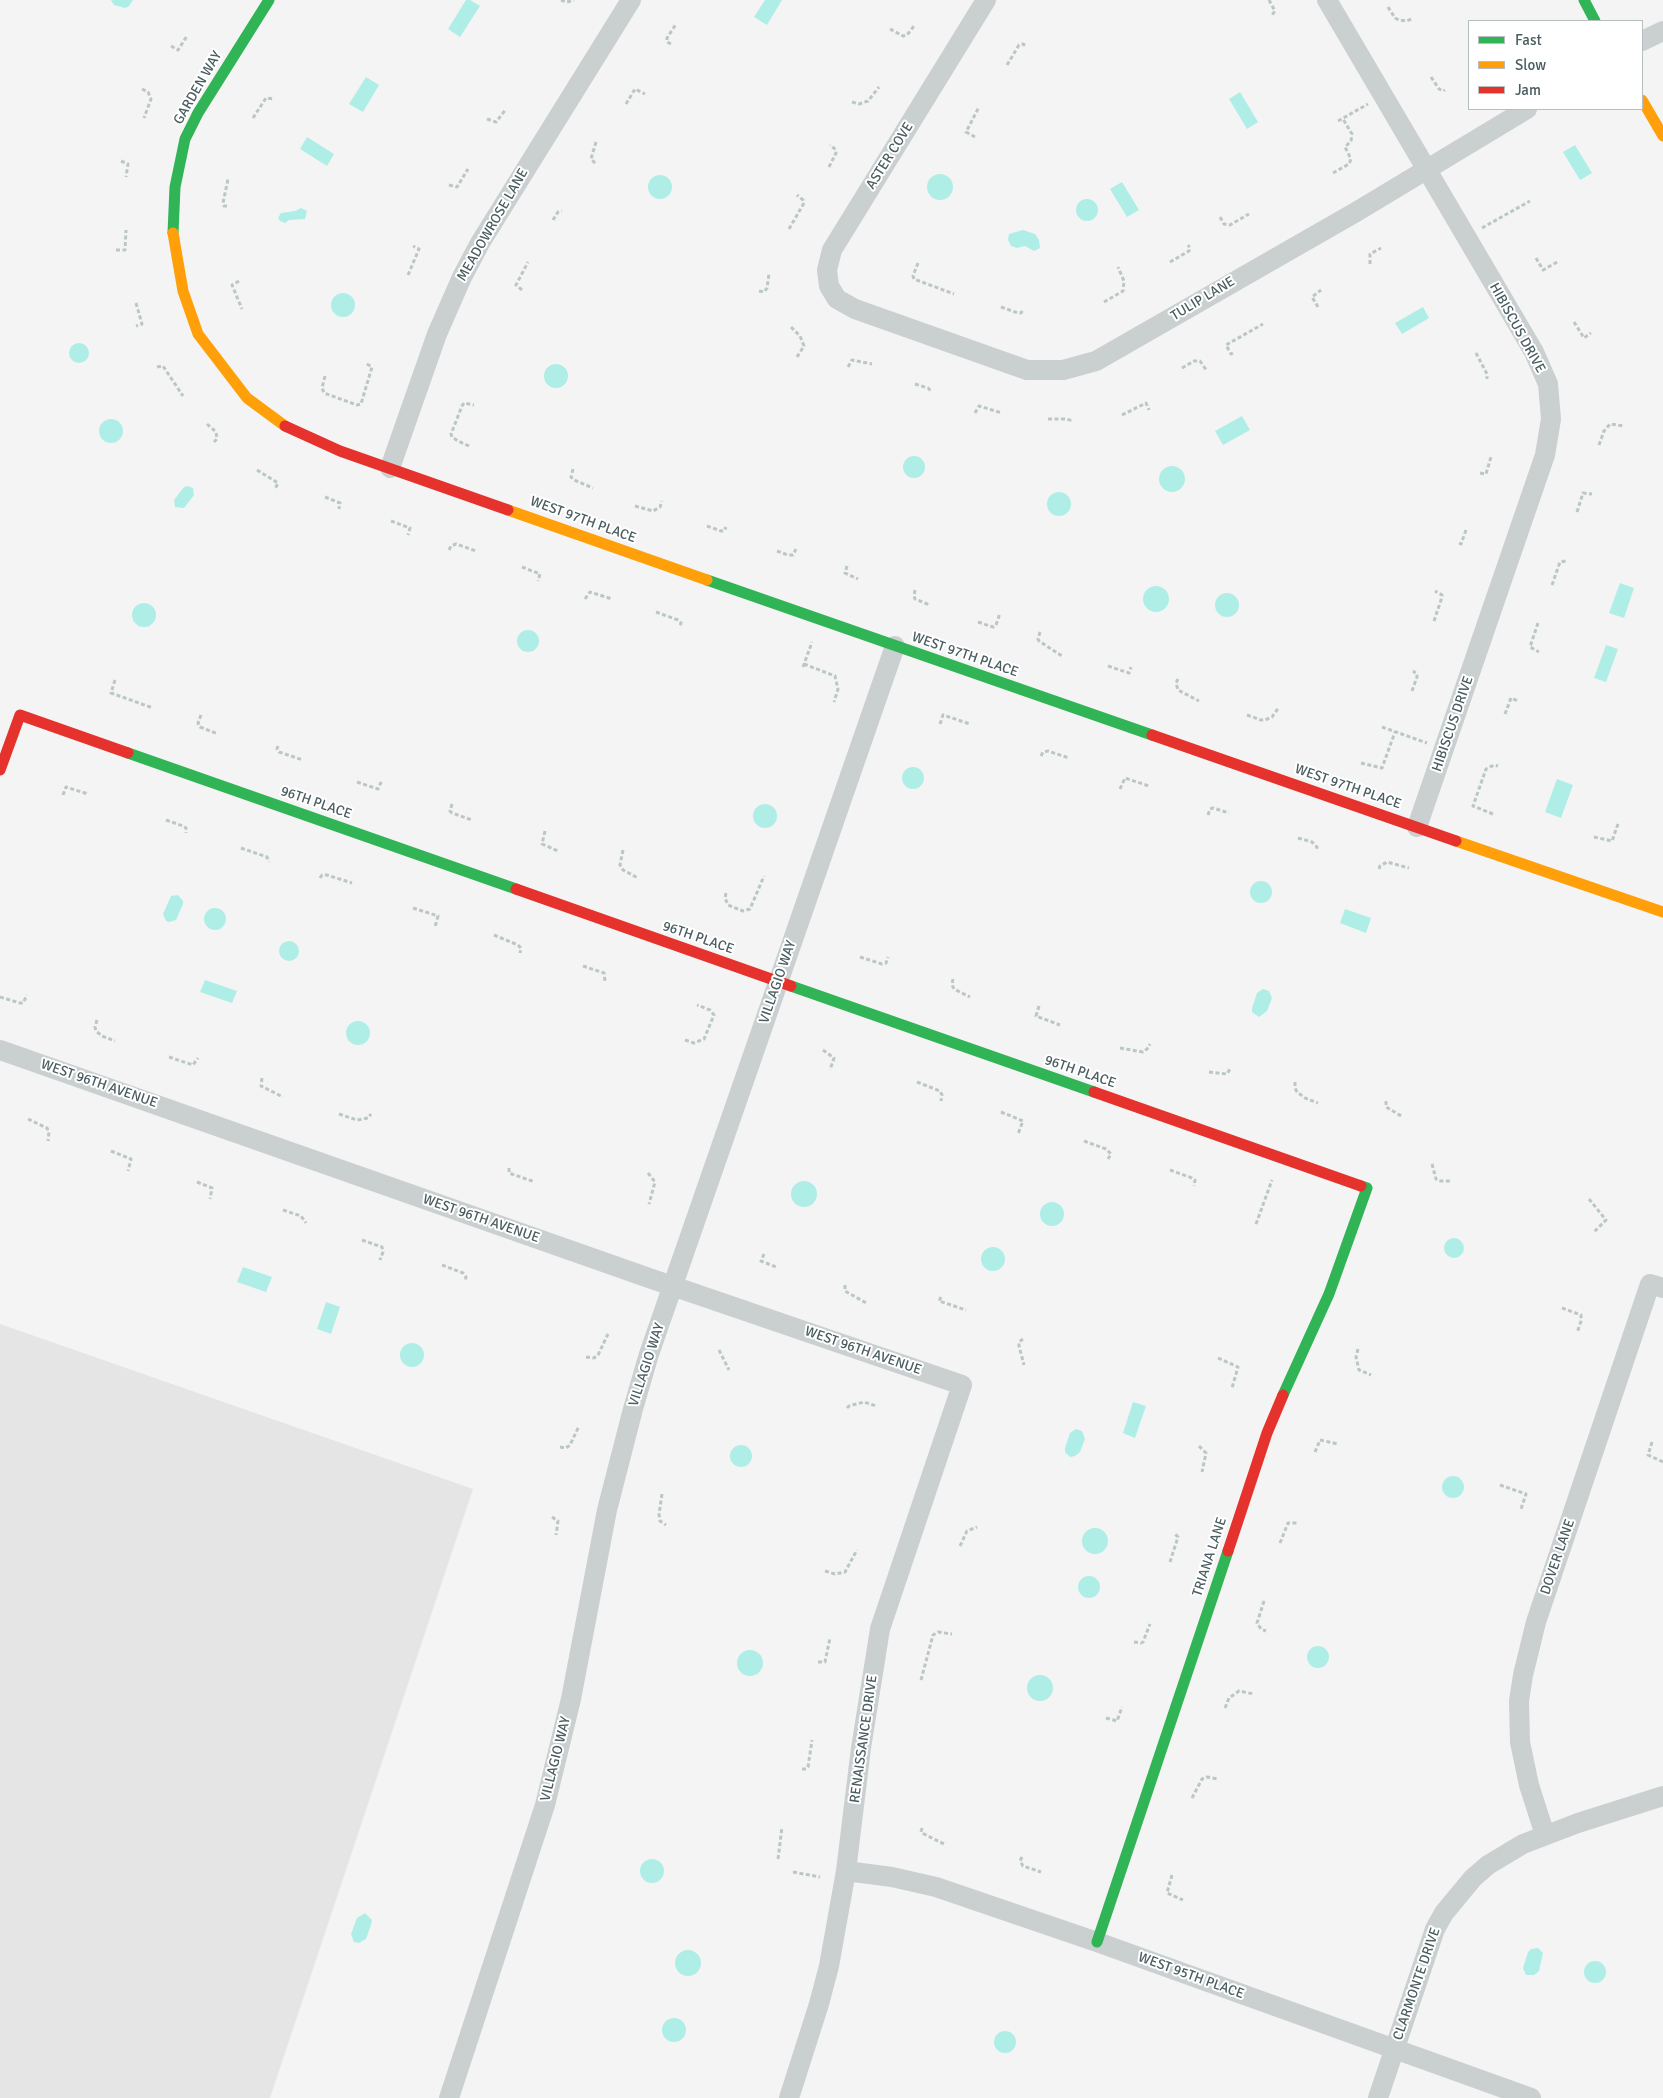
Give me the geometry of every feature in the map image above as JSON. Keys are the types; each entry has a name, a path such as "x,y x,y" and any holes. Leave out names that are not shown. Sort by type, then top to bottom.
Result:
{"street":[{"name":"GARDEN WAY","path":"264,412 247,398 198,334 183,291 174,229 175,186 185,139 202,106 269,0"},
{"name":"MEADOWROSE LANE","path":"390,468 437,334 462,277 480,243 631,0"},
{"name":"ASTER COVE","path":"855,310 837,299 829,286 827,270 832,250 986,0"},
{"name":"HIBISCUS DRIVE","path":"1327,0 1534,352 1548,384 1551,419 1545,456 1417,827"},
{"path":"1584,0 1595,20"},
{"path":"1643,41 1663,31"},
{"path":"1643,102 1663,136"},
{"name":"TULIP LANE","path":"855,310 1027,370 1063,370 1078,367 1096,361 1119,349 1428,169 1525,110"},
{"name":"WEST 97TH PLACE","path":"264,412 281,424 318,442 390,468 895,646 1663,912"},
{"name":"VILLAGIO WAY","path":"449,2098 545,1804 571,1699 607,1510 649,1354 895,646"},
{"name":"96TH PLACE","path":"0,770 20,715 1367,1188"},
{"name":"WEST 96TH AVENUE","path":"0,1050 673,1286 962,1385"},
{"name":"TRIANA LANE","path":"1097,1942 1267,1433 1329,1294 1367,1188"},
{"name":"DOVER LANE","path":"1545,1836 1529,1785 1520,1742 1520,1701 1523,1676 1536,1622 1656,1286"},
{"name":"RENAISSANCE DRIVE","path":"789,2098 829,1966 846,1871 861,1748 880,1629 962,1385"},
{"name":"CLARMONTE DRIVE","path":"1378,2098 1435,1929 1444,1913 1460,1892 1488,1865 1523,1844 1663,1796"},
{"name":"WEST 95TH PLACE","path":"846,1871 892,1877 936,1887 1097,1942 1531,2098"}],"path":[{"path":"561,0 567,2 574,0"},
{"path":"1269,0 1275,11 1272,15"},
{"path":"1388,7 1395,18 1406,21 1412,19"},
{"path":"671,44 667,42 667,38 676,24"},
{"path":"890,30 903,36 907,35 914,26"},
{"path":"171,46 178,50 187,36"},
{"path":"1008,65 1019,45 1023,44 1027,47"},
{"path":"1431,77 1439,89 1445,90"},
{"path":"852,102 859,104 868,101 879,86"},
{"path":"142,89 148,92 151,99 144,118"},
{"path":"626,104 635,89 645,94"},
{"path":"1338,122 1383,94"},
{"path":"253,118 266,98 270,97 274,100"},
{"path":"975,137 966,132 979,107"},
{"path":"487,119 496,122 506,109"},
{"path":"1333,173 1349,164 1351,159 1345,146 1351,141 1352,134 1343,119"},
{"path":"596,142 591,159 596,164"},
{"path":"829,167 836,153 836,150 830,146"},
{"path":"121,161 128,164 126,177"},
{"path":"450,185 457,188 468,169"},
{"path":"227,206 224,206 223,203 228,179"},
{"path":"789,229 804,203 797,195"},
{"path":"1466,237 1530,200"},
{"path":"553,220 558,212 562,211"},
{"path":"1220,217 1224,224 1230,225 1249,214"},
{"path":"116,250 125,250 126,230"},
{"path":"1170,262 1189,251 1188,245"},
{"path":"408,275 419,249 413,246"},
{"path":"1370,264 1370,254 1380,248"},
{"path":"1536,258 1543,270 1559,261"},
{"path":"522,290 516,285 528,262"},
{"path":"918,262 913,276 914,279 954,294"},
{"path":"1104,302 1123,291 1124,281 1118,267"},
{"path":"759,292 766,291 769,274"},
{"path":"238,281 232,285 242,309"},
{"path":"1318,307 1312,296 1321,290"},
{"path":"136,303 142,324 136,326"},
{"path":"1002,307 1018,313 1021,313 1023,310"},
{"path":"1574,322 1584,338 1591,334"},
{"path":"1233,353 1231,354 1226,345 1263,324"},
{"path":"791,327 800,336 804,346 797,357"},
{"path":"1476,353 1488,374 1487,379"},
{"path":"848,367 852,360 872,364"},
{"path":"1182,368 1194,361 1200,361 1207,371"},
{"path":"326,376 322,388 324,393 357,405 361,404 372,367 365,362"},
{"path":"157,367 163,366 182,396"},
{"path":"916,384 931,391"},
{"path":"469,446 458,441 451,434 464,403 474,406"},
{"path":"1122,415 1146,403 1149,410"},
{"path":"975,414 979,406 1002,413"},
{"path":"1048,419 1066,419 1070,420 1070,424"},
{"path":"207,424 216,432 217,439 214,442"},
{"path":"1599,445 1604,431 1610,424 1624,426"},
{"path":"1480,473 1486,474 1491,457"},
{"path":"256,470 278,482 275,489"},
{"path":"573,470 571,477 574,480 593,488"},
{"path":"1577,512 1584,493 1592,494"},
{"path":"325,497 340,503 339,509"},
{"path":"635,506 653,511 660,507 662,501"},
{"path":"391,521 410,528 408,535"},
{"path":"707,526 721,531 724,531 726,527"},
{"path":"1459,544 1461,544 1466,530"},
{"path":"449,550 450,546 456,544 476,551"},
{"path":"777,551 788,555 793,554 796,549"},
{"path":"1552,585 1560,562 1566,561"},
{"path":"846,566 845,573 858,579"},
{"path":"522,567 540,574 538,581"},
{"path":"915,590 915,599 930,605"},
{"path":"1434,621 1442,597 1442,595 1435,591"},
{"path":"585,599 590,592 612,599"},
{"path":"656,612 678,620 681,623 680,626"},
{"path":"978,622 993,627 996,625 1000,613"},
{"path":"1538,623 1530,647 1539,652"},
{"path":"1040,632 1039,641 1062,656"},
{"path":"804,664 835,676 838,689 834,702"},
{"path":"1108,666 1129,673 1130,668"},
{"path":"1412,691 1417,677 1413,671"},
{"path":"1178,678 1176,683 1178,690 1199,701"},
{"path":"115,680 111,693 152,708"},
{"path":"1505,714 1511,698 1518,700"},
{"path":"1247,715 1265,720 1272,717 1279,707"},
{"path":"201,715 198,723 200,727 218,734"},
{"path":"940,724 944,715 970,724"},
{"path":"1382,727 1444,749"},
{"path":"1361,763 1382,768 1395,732"},
{"path":"278,746 279,752 303,760"},
{"path":"1041,756 1043,752 1048,751 1069,758"},
{"path":"1493,814 1473,806 1486,769 1494,765 1498,766"},
{"path":"1120,788 1125,778 1149,786"},
{"path":"357,782 378,789 382,780"},
{"path":"63,795 66,787 88,794"},
{"path":"452,804 450,810 452,813 472,820"},
{"path":"1208,815 1212,808 1228,814"},
{"path":"166,820 183,826 186,828 186,833"},
{"path":"1594,837 1612,841 1618,824"},
{"path":"545,831 542,844 558,851"},
{"path":"1298,838 1312,842 1317,847 1316,850"},
{"path":"241,848 267,857 268,862"},
{"path":"623,850 620,859 623,870 638,878"},
{"path":"1379,869 1380,866 1387,862 1409,868"},
{"path":"320,878 322,875 327,875 352,883"},
{"path":"726,893 725,898 728,905 743,911 750,909 764,876"},
{"path":"413,908 438,916 435,927"},
{"path":"494,935 518,945 520,953"},
{"path":"860,958 882,964 886,963 888,956"},
{"path":"583,966 604,973 605,980"},
{"path":"953,979 952,985 954,989 970,997"},
{"path":"0,997 20,1004 23,1003 27,994"},
{"path":"685,1040 694,1043 704,1040 714,1015 710,1010 697,1005"},
{"path":"1039,1006 1036,1016 1060,1025"},
{"path":"96,1020 94,1027 96,1032 115,1041"},
{"path":"1120,1048 1143,1052 1148,1049 1150,1044"},
{"path":"823,1050 834,1058 830,1070"},
{"path":"169,1057 193,1065 198,1058"},
{"path":"1209,1072 1226,1074 1230,1069"},
{"path":"262,1078 261,1086 283,1097"},
{"path":"917,1082 940,1092 942,1095 941,1101"},
{"path":"1295,1082 1297,1092 1305,1098 1318,1103"},
{"path":"1386,1100 1386,1107 1403,1118"},
{"path":"1001,1112 1022,1121 1018,1134"},
{"path":"340,1114 357,1120 368,1118 372,1114"},
{"path":"28,1119 47,1128 50,1132 48,1141"},
{"path":"1084,1141 1106,1149 1110,1154 1108,1160"},
{"path":"110,1151 131,1159 128,1171"},
{"path":"1256,1224 1280,1158"},
{"path":"1432,1164 1436,1179 1439,1181 1450,1180"},
{"path":"510,1168 509,1173 535,1182"},
{"path":"1170,1170 1192,1178 1195,1180 1194,1186"},
{"path":"648,1173 655,1182 650,1204"},
{"path":"197,1182 212,1188 210,1199"},
{"path":"1589,1199 1606,1220 1594,1232"},
{"path":"283,1210 301,1216 306,1223"},
{"path":"362,1240 382,1247 383,1252 380,1260"},
{"path":"764,1254 761,1261 776,1267"},
{"path":"442,1265 464,1273 465,1281"},
{"path":"845,1284 845,1291 868,1304"},
{"path":"941,1297 940,1301 966,1310"},
{"path":"1562,1308 1581,1315 1582,1321 1577,1333"},
{"path":"586,1357 594,1358 598,1355 608,1334"},
{"path":"1023,1338 1019,1342 1019,1346 1024,1365"},
{"path":"1358,1349 1356,1357 1359,1370 1371,1375"},
{"path":"719,1350 729,1370"},
{"path":"1218,1358 1238,1367 1232,1388"},
{"path":"847,1408 864,1402 876,1406"},
{"path":"560,1447 566,1448 570,1445 579,1426"},
{"path":"1314,1452 1320,1440 1338,1444"},
{"path":"1652,1442 1648,1455 1663,1462"},
{"path":"1199,1446 1206,1452 1202,1472"},
{"path":"1500,1485 1526,1494 1521,1509"},
{"path":"662,1494 659,1514 660,1521 666,1525"},
{"path":"552,1517 558,1521 556,1535"},
{"path":"1280,1543 1288,1523 1297,1523"},
{"path":"960,1546 967,1531 977,1527"},
{"path":"1170,1562 1178,1537 1174,1533"},
{"path":"825,1571 835,1574 845,1572 857,1550"},
{"path":"1264,1601 1257,1623 1261,1629 1266,1631"},
{"path":"1134,1642 1143,1642 1150,1624"},
{"path":"921,1680 933,1635 938,1632 952,1634"},
{"path":"818,1662 825,1662 830,1638"},
{"path":"1225,1708 1229,1698 1240,1690 1254,1694"},
{"path":"1106,1718 1117,1721 1122,1707"},
{"path":"802,1769 808,1767 812,1740"},
{"path":"1192,1798 1202,1779 1207,1777 1218,1779"},
{"path":"778,1859 782,1827"},
{"path":"922,1828 921,1832 944,1844"},
{"path":"1022,1857 1020,1861 1023,1866 1041,1872"},
{"path":"793,1872 820,1877"},
{"path":"1172,1875 1167,1893 1183,1900"}],"shaded area":[{"path":"0,1324 473,1489 270,2098 0,2098"}],"water":[{"path":"111,0 133,0 125,8 114,5"},
{"path":"466,0 470,0 480,6 460,37 448,29"},
{"path":"765,0 782,0 767,25 754,17"},
{"path":"366,77 379,85 363,112 349,104"},
{"path":"1240,92 1258,122 1247,129 1229,99"},
{"path":"307,137 334,154 327,166 300,149"},
{"path":"1575,145 1592,173 1580,180 1563,152"},
{"path":"940,174 950,177 953,187 950,197 940,200 930,197 927,187 930,177"},
{"path":"660,175 665,176 671,182 671,192 665,198 660,199 655,198 649,192 648,187 649,182 655,176"},
{"path":"1122,182 1139,210 1127,217 1110,189"},
{"path":"1087,199 1095,202 1098,210 1095,218 1087,221 1079,218 1076,210 1079,202"},
{"path":"301,208 307,211 305,219 289,220 285,223 278,218 281,213"},
{"path":"1023,230 1035,234 1039,240 1040,248 1034,251 1025,246 1017,248 1011,246 1008,240 1009,234"},
{"path":"343,293 352,296 355,305 352,314 343,317 334,314 331,305 334,296"},
{"path":"1423,307 1429,318 1402,334 1395,323"},
{"path":"79,343 86,346 89,353 86,360 79,363 72,360 69,353 72,346"},
{"path":"556,364 561,365 567,371 567,381 561,387 556,388 551,387 545,381 544,376 545,371 551,365"},
{"path":"1242,416 1250,430 1223,445 1215,431"},
{"path":"111,419 119,423 123,431 119,439 111,443 103,439 99,431 103,423"},
{"path":"914,456 922,459 925,467 922,475 914,478 906,475 903,467 906,459"},
{"path":"1172,466 1182,469 1185,479 1182,489 1172,492 1162,489 1159,479 1162,469"},
{"path":"184,487 193,488 194,495 184,508 175,507 174,500"},
{"path":"1059,492 1064,493 1070,499 1070,509 1064,515 1059,516 1054,515 1048,509 1047,504 1048,499 1054,493"},
{"path":"1620,583 1634,588 1624,618 1609,613"},
{"path":"1156,586 1165,590 1169,599 1165,608 1156,612 1147,608 1143,599 1147,590"},
{"path":"1227,593 1236,596 1239,605 1236,614 1227,617 1218,614 1215,605 1218,596"},
{"path":"144,603 149,604 155,610 155,620 149,626 144,627 139,626 133,620 132,615 133,610 139,604"},
{"path":"528,630 536,633 539,641 536,649 528,652 520,649 517,641 520,633"},
{"path":"1606,645 1618,649 1606,682 1594,678"},
{"path":"913,767 921,770 924,778 921,786 913,789 905,786 902,778 905,770"},
{"path":"1557,779 1573,785 1561,818 1545,812"},
{"path":"765,804 774,807 777,816 774,825 765,828 756,825 753,816 756,807"},
{"path":"1261,881 1269,884 1272,892 1269,900 1261,903 1253,900 1250,892 1253,884"},
{"path":"178,895 183,904 176,920 166,921 163,914 171,896"},
{"path":"215,908 223,911 226,919 223,927 215,930 207,927 204,919 207,911"},
{"path":"1345,909 1371,918 1366,933 1340,923"},
{"path":"285,941 293,941 299,947 299,955 293,961 285,961 279,955 279,947"},
{"path":"205,980 237,991 232,1003 200,992"},
{"path":"1263,989 1269,991 1272,998 1267,1011 1259,1017 1252,1012 1252,1008 1257,993"},
{"path":"358,1021 367,1024 370,1033 367,1042 358,1045 349,1042 346,1033 349,1024"},
{"path":"804,1181 813,1185 817,1194 813,1203 804,1207 795,1203 791,1194 795,1185"},
{"path":"1052,1202 1060,1206 1064,1214 1060,1222 1052,1226 1044,1222 1040,1214 1044,1206"},
{"path":"1450,1238 1458,1238 1464,1244 1464,1252 1458,1258 1450,1258 1444,1252 1444,1244"},
{"path":"993,1247 998,1248 1004,1254 1004,1264 998,1270 993,1271 988,1270 982,1264 981,1259 982,1254 988,1248"},
{"path":"243,1267 272,1277 266,1292 237,1282"},
{"path":"326,1302 340,1307 331,1334 317,1329"},
{"path":"412,1343 417,1344 423,1350 423,1360 417,1366 412,1367 407,1366 401,1360 400,1355 401,1350 407,1344"},
{"path":"1133,1402 1146,1406 1135,1438 1123,1433"},
{"path":"1076,1429 1082,1431 1085,1439 1080,1452 1070,1457 1065,1452 1065,1448 1070,1433"},
{"path":"741,1445 749,1448 752,1456 749,1464 741,1467 733,1464 730,1456 733,1448"},
{"path":"1453,1476 1461,1479 1464,1487 1461,1495 1453,1498 1445,1495 1442,1487 1445,1479"},
{"path":"1095,1528 1104,1532 1108,1541 1104,1550 1095,1554 1086,1550 1082,1541 1086,1532"},
{"path":"1089,1576 1097,1579 1100,1587 1097,1595 1089,1598 1081,1595 1078,1587 1081,1579"},
{"path":"1318,1646 1328,1653 1329,1657 1322,1667 1318,1668 1308,1661 1307,1657 1314,1647"},
{"path":"750,1650 759,1654 763,1663 759,1672 750,1676 741,1672 737,1663 741,1654"},
{"path":"1040,1675 1049,1679 1053,1688 1049,1697 1040,1701 1031,1697 1027,1688 1031,1679"},
{"path":"652,1859 657,1860 663,1866 663,1876 657,1882 652,1883 647,1882 641,1876 640,1871 641,1866 647,1860"},
{"path":"365,1913 372,1920 366,1939 359,1943 354,1942 351,1934 357,1918"},
{"path":"1538,1948 1543,1953 1539,1971 1534,1975 1526,1975 1523,1968 1528,1952 1531,1949"},
{"path":"688,1950 697,1954 701,1963 697,1972 688,1976 679,1972 675,1963 679,1954"},
{"path":"1595,1961 1603,1964 1606,1972 1603,1980 1595,1983 1587,1980 1584,1972 1587,1964"},
{"path":"674,2018 683,2021 686,2030 683,2039 674,2042 665,2039 662,2030 665,2021"},
{"path":"1005,2031 1013,2034 1016,2042 1013,2050 1005,2053 997,2050 994,2042 997,2034"}],"traffic: fast":[{"path":"173,233 175,187 185,139 198,113 269,0"},
{"path":"1584,0 1594,20"},
{"path":"707,580 1152,735"},
{"path":"128,753 516,889"},
{"path":"791,986 1094,1092"},
{"path":"1283,1395 1329,1294 1367,1188 1361,1186"},
{"path":"1097,1942 1228,1551"}],"traffic: slow":[{"path":"1643,102 1663,136"},
{"path":"173,233 183,291 198,334 247,398 285,426"},
{"path":"508,510 707,580"},
{"path":"1456,841 1663,912"}],"traffic: jam":[{"path":"285,426 340,451 508,510"},
{"path":"0,770 20,715 128,753"},
{"path":"1152,735 1456,841"},
{"path":"516,889 791,986"},
{"path":"1094,1092 1361,1186"},
{"path":"1228,1551 1267,1433 1283,1395"}]}
